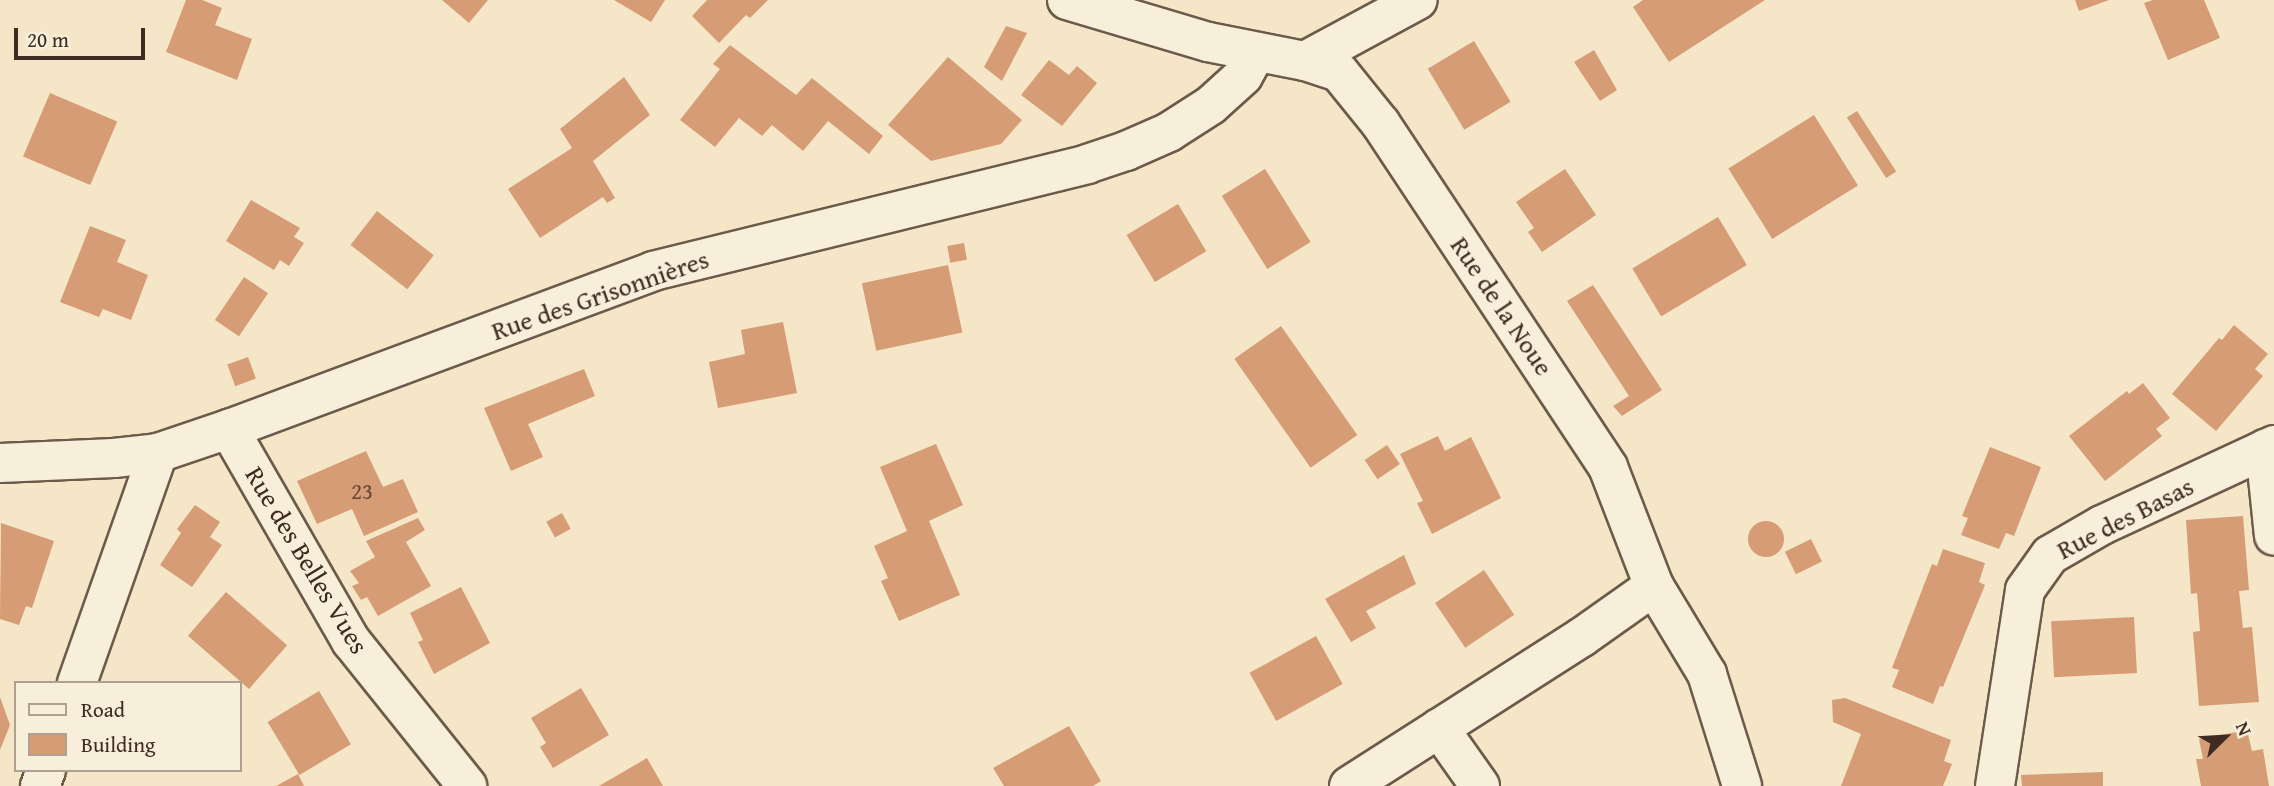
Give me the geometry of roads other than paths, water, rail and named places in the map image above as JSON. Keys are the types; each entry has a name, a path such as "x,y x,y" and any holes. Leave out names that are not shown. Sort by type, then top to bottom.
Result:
{"street":[{"name":"Rue de la Noue","path":"1067,0 1256,53 1305,61 1339,72 1381,124 1608,467 1654,586 1707,674 1742,786"},
{"path":"1305,61 1418,0"},
{"name":"Rue des Grisonnières","path":"0,463 114,458 158,453 653,271 1087,164 1169,132 1211,105 1243,76 1256,53"},
{"name":"Rue des Belles Vues","path":"229,429 351,641 467,786"},
{"name":"Rue des Basas","path":"1995,786 2025,590 2050,555 2102,525 2270,447 2274,536"},
{"path":"78,681 158,453"},
{"path":"1349,786 1582,637 1654,586"},
{"path":"1439,728 1480,786"}]}
